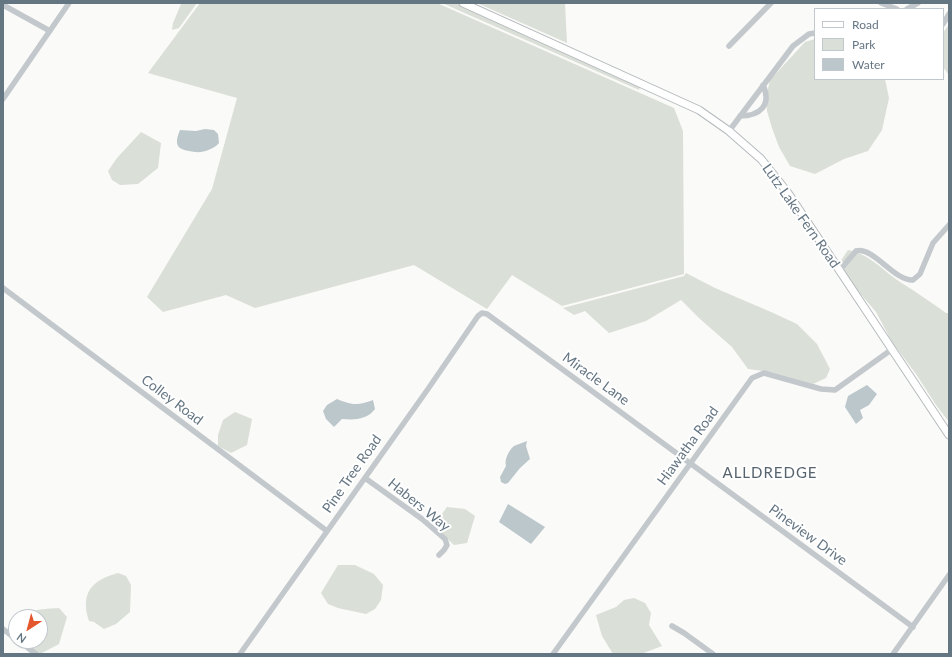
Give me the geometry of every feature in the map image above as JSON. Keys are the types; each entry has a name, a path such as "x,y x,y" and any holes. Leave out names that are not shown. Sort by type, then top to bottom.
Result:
{"main road":[{"name":"Lutz Lake Fern Road","path":"463,3 699,110 729,131 761,159 775,176 949,435"}],"street":[{"path":"3,99 69,3"},
{"path":"729,46 771,3"},
{"path":"881,3 894,8"},
{"path":"909,8 918,3"},
{"path":"3,5 50,31"},
{"path":"729,131 792,46 809,34 814,33"},
{"path":"740,116 754,114 764,107 767,100 763,85"},
{"path":"839,271 856,251 860,250 867,253 904,278 913,280 920,274 933,243 944,229 949,226"},
{"name":"Colley Road","path":"3,288 327,531"},
{"name":"Pine Tree Road","path":"240,654 478,316 482,313 487,314"},
{"name":"Miracle Lane","path":"487,314 690,463"},
{"name":"Hiawatha Road","path":"553,654 752,378 764,373 821,389 835,390 892,350"},
{"name":"Pineview Drive","path":"690,463 912,627"},
{"name":"Habers Way","path":"365,478 445,539 447,545 439,554"},
{"path":"893,654 949,575"},
{"path":"672,626 713,654"}],"green space":[{"path":"197,3 179,28 172,30 173,23 181,4"},
{"path":"200,3 437,3 674,108 683,131 684,274 562,306 512,275 487,309 414,265 255,308 226,295 163,312 147,297 212,189 237,98 148,73"},
{"path":"442,3 457,3 640,87 639,90"},
{"path":"477,3 565,3 567,43"},
{"path":"949,24 949,75 944,68 944,32"},
{"path":"814,39 814,80 885,80 889,98 882,130 868,151 844,159 815,174 790,166 779,147 767,111 766,97 770,80 805,42"},
{"path":"141,132 161,143 158,168 138,184 120,185 112,180 108,171 117,158"},
{"path":"848,250 870,259 900,282 946,313 949,313 949,422 892,342 876,312 846,275 840,262"},
{"path":"686,273 715,288 797,324 817,344 830,369 826,378 813,384 771,372 748,369 732,347 681,300 646,321 609,333 585,311 574,315 563,308 684,276"},
{"path":"235,412 252,419 247,445 231,453 218,446 218,435 223,420"},
{"path":"447,507 465,509 475,516 467,543 454,545 440,532 439,518"},
{"path":"338,565 355,565 374,574 383,585 381,600 375,609 366,614 338,608 328,604 321,593"},
{"path":"118,573 126,576 131,585 130,612 116,624 104,629 94,622 89,621 86,603 87,596 95,584"},
{"path":"634,598 645,603 651,613 649,625 662,646 641,654 613,654 602,636 596,615 616,607 624,600"},
{"path":"59,608 67,617 59,644 40,654 33,649 48,649 48,609 45,609"}],"water":[{"path":"205,129 214,130 218,134 219,143 211,149 194,152 181,149 177,144 177,138 180,130 196,131"},
{"path":"867,385 877,394 869,405 860,410 863,418 856,424 845,407 848,396"},
{"path":"337,399 355,404 373,400 375,409 372,413 364,417 356,419 342,419 334,427 326,419 323,411 327,405"},
{"path":"527,441 526,446 530,459 520,468 508,483 505,484 501,482 500,477 506,466 506,458 512,448"},
{"path":"508,504 545,527 531,544 499,522"}],"district":[{"name":"ALLDREDGE","path":"770,473"}]}
